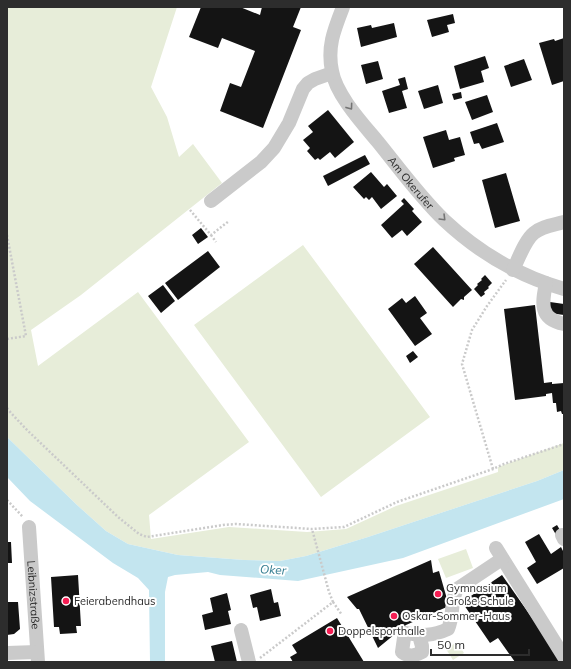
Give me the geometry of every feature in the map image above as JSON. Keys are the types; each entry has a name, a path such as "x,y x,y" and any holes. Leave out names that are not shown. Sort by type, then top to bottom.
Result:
{"street":[{"name":"Am Okerufer","path":"343,7 333,33 330,46 332,73 347,104 444,220 478,248 513,270 564,289"},
{"path":"211,201 262,162 274,148 289,123 303,89 308,83 332,73"},
{"path":"513,270 530,237 534,233 543,228 564,222"},
{"path":"546,283 543,308 548,317 564,324"},
{"name":"Leibnizstraße","path":"29,527 37,657"},
{"path":"423,636 438,634 448,630 451,623 453,596 457,589 499,553 564,657"},
{"path":"241,630 249,662"},
{"path":"7,653 37,657"}],"path":[{"path":"190,210 216,242"},
{"path":"211,235 229,221"},
{"path":"7,235 26,336 7,339"},
{"path":"494,469 462,364 472,330 513,270"},
{"path":"7,408 27,430 118,517 140,534 147,537 236,524 312,529 344,526 397,502 564,444"},
{"path":"7,500 22,515 29,527"},
{"path":"312,529 328,592 342,615"},
{"path":"254,662 333,602"}],"green space":[{"path":"7,7 177,7 151,87 167,117 179,157 193,144 222,183 81,295 31,330 38,366 138,292 249,442 149,515 151,539 229,527 307,532 346,529 396,506 498,472 498,467 564,443 564,470 537,481 368,537 306,556 280,561 178,555 128,544 106,531 7,437"},
{"path":"303,245 430,417 321,497 194,325"},
{"path":"466,549 473,568 446,578 438,559"},
{"path":"457,642 464,653 453,660 446,649"}],"water":[{"name":"Oker","path":"7,437 106,531 128,544 178,555 280,561 306,556 537,481 564,470 564,499 403,558 298,581 220,575 208,572 168,577 165,592 165,662 150,662 149,590 138,578 113,563 30,501 7,477"}],"building":[{"path":"201,7 240,7 260,15 262,7 301,7 293,27 301,30 263,128 220,111 230,83 241,87 255,51 222,38 218,48 189,37"},
{"path":"453,14 455,23 447,25 449,32 432,37 427,20"},
{"path":"394,23 397,37 361,47 357,28 371,25 372,28"},
{"path":"564,38 564,81 552,85 539,43"},
{"path":"485,56 489,68 481,71 484,82 460,89 454,66"},
{"path":"524,59 532,80 511,87 504,66"},
{"path":"378,61 383,79 366,84 361,65"},
{"path":"405,77 408,89 402,91 407,108 389,113 382,91 400,85 398,79"},
{"path":"438,85 443,103 424,109 418,91"},
{"path":"461,92 462,98 454,100 452,94"},
{"path":"487,95 493,112 472,120 465,102"},
{"path":"328,110 354,142 335,158 330,152 320,160 318,158 315,160 307,151 310,148 303,140 313,132 308,126"},
{"path":"497,123 504,142 482,149 479,143 474,144 470,132"},
{"path":"446,130 449,140 460,137 465,155 454,158 455,161 433,168 423,137"},
{"path":"365,155 370,164 328,186 323,176"},
{"path":"371,172 384,187 387,184 397,196 381,209 372,197 369,200 366,197 364,199 353,187"},
{"path":"506,173 520,221 495,228 482,180"},
{"path":"404,198 414,209 412,211 422,222 407,236 402,230 392,238 381,225 404,204 401,201"},
{"path":"201,228 208,237 198,244 192,235"},
{"path":"433,247 472,290 464,297 464,300 461,299 453,307 414,264"},
{"path":"208,251 220,267 178,300 165,283"},
{"path":"485,275 492,283 484,292 485,294 481,297 474,289"},
{"path":"163,285 175,301 161,313 148,296"},
{"path":"415,296 427,313 420,318 432,334 415,346 388,309 402,298 406,303"},
{"path":"550,302 564,304 564,315 549,313"},
{"path":"535,305 544,383 564,383 564,414 562,414 561,411 557,412 556,403 553,403 552,393 546,394 546,396 515,400 504,309"},
{"path":"413,351 418,357 410,363 406,356"},
{"path":"557,525 563,535 558,538 552,528"},
{"path":"539,534 551,554 561,547 564,553 564,568 537,584 527,568 536,562 525,542"},
{"path":"7,542 11,542 12,563 7,563"},
{"name":"Oskar-Sommer-Haus","path":"431,560 433,573 439,571 449,606 406,625 378,648 359,609 357,609 347,597"},
{"name":"Feierabendhaus","path":"78,575 81,626 76,626 77,633 60,634 59,627 54,627 51,577"},
{"path":"502,575 563,662 515,662 498,638 490,643 462,602"},
{"path":"271,589 274,603 278,602 281,616 260,621 257,607 253,608 250,595"},
{"path":"227,593 231,610 228,611 231,624 205,630 202,615 213,612 210,598"},
{"path":"7,602 18,602 20,629 14,634 7,635"},
{"name":"Doppelsporthalle","path":"337,618 364,662 293,662 290,657 297,653 292,645"},
{"path":"232,641 237,662 215,662 211,646"}],"place":[{"name":"Gymnasium Große Schule","path":"438,594"},
{"name":"Feierabendhaus","path":"66,601"},
{"name":"Oskar-Sommer-Haus","path":"394,616"},
{"name":"Doppelsporthalle","path":"330,631"}]}
